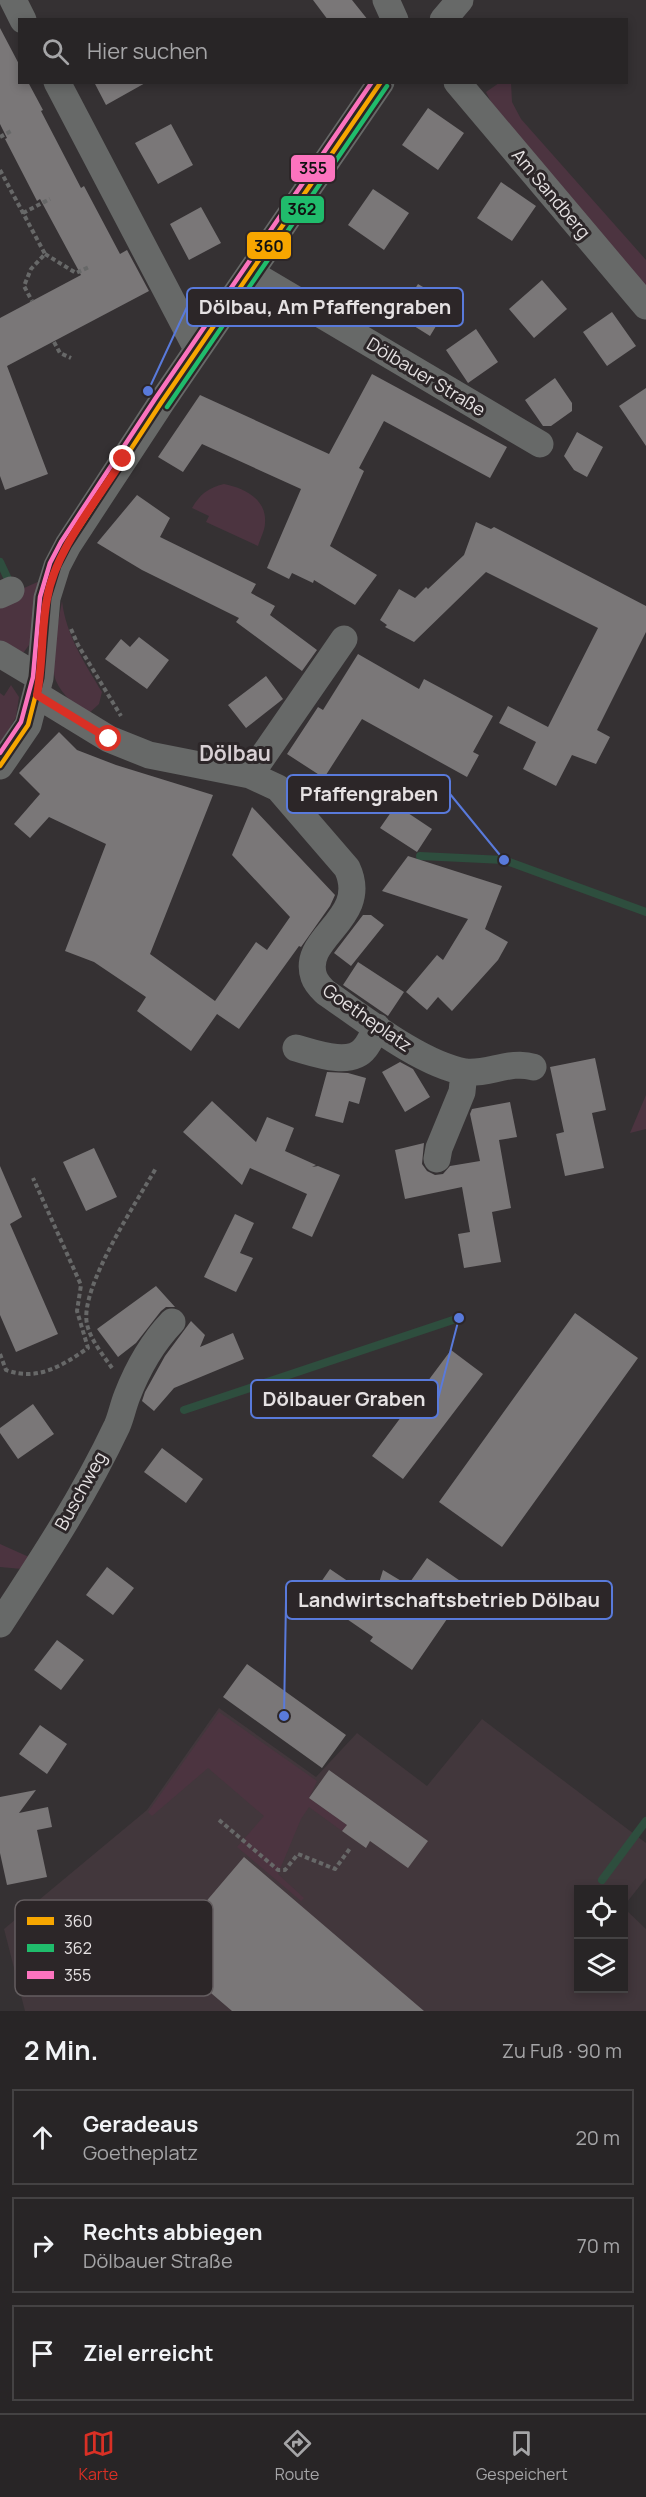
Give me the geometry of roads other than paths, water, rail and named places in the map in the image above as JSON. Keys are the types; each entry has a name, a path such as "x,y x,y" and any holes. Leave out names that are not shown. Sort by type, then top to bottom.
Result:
{"street":[{"path":"13,0 22,18"},
{"path":"386,0 394,18"},
{"path":"445,18 460,0"},
{"path":"58,84 204,339"},
{"path":"74,84 193,312 204,339"},
{"path":"0,766 28,725 39,687 47,598 57,566 68,545 204,339 380,84"},
{"name":"Am Sandberg","path":"459,84 646,306"},
{"name":"Dölbauer Straße","path":"251,273 540,444"},
{"path":"250,775 344,639"},
{"name":"Goetheplatz","path":"0,654 39,687 109,739 149,756 250,775 278,788 347,868 352,879 354,892 350,905 316,952 312,966 314,979 325,992 412,1050 464,1072 525,1064 533,1067"},
{"path":"296,1048 322,1055 345,1057 358,1055 365,1049 377,1027"},
{"path":"437,1159 438,1148 462,1092 464,1072"},
{"name":"Buschweg","path":"0,1624 72,1512 118,1425 127,1395 161,1334 172,1322"}],"waterway":[{"path":"0,562 7,577"},
{"path":"420,856 504,860 646,912"},
{"path":"184,1410 459,1318"},
{"path":"602,1880 646,1821"}],"place":[{"name":"Dölbau, Am Pfaffengraben","path":"148,391"},
{"name":"Pfaffengraben","path":"504,860"},
{"name":"Dölbauer Graben","path":"459,1318"},
{"name":"Landwirtschaftsbetrieb Dölbau","path":"284,1716"}],"district":[{"name":"Dölbau","path":"235,754"}]}
